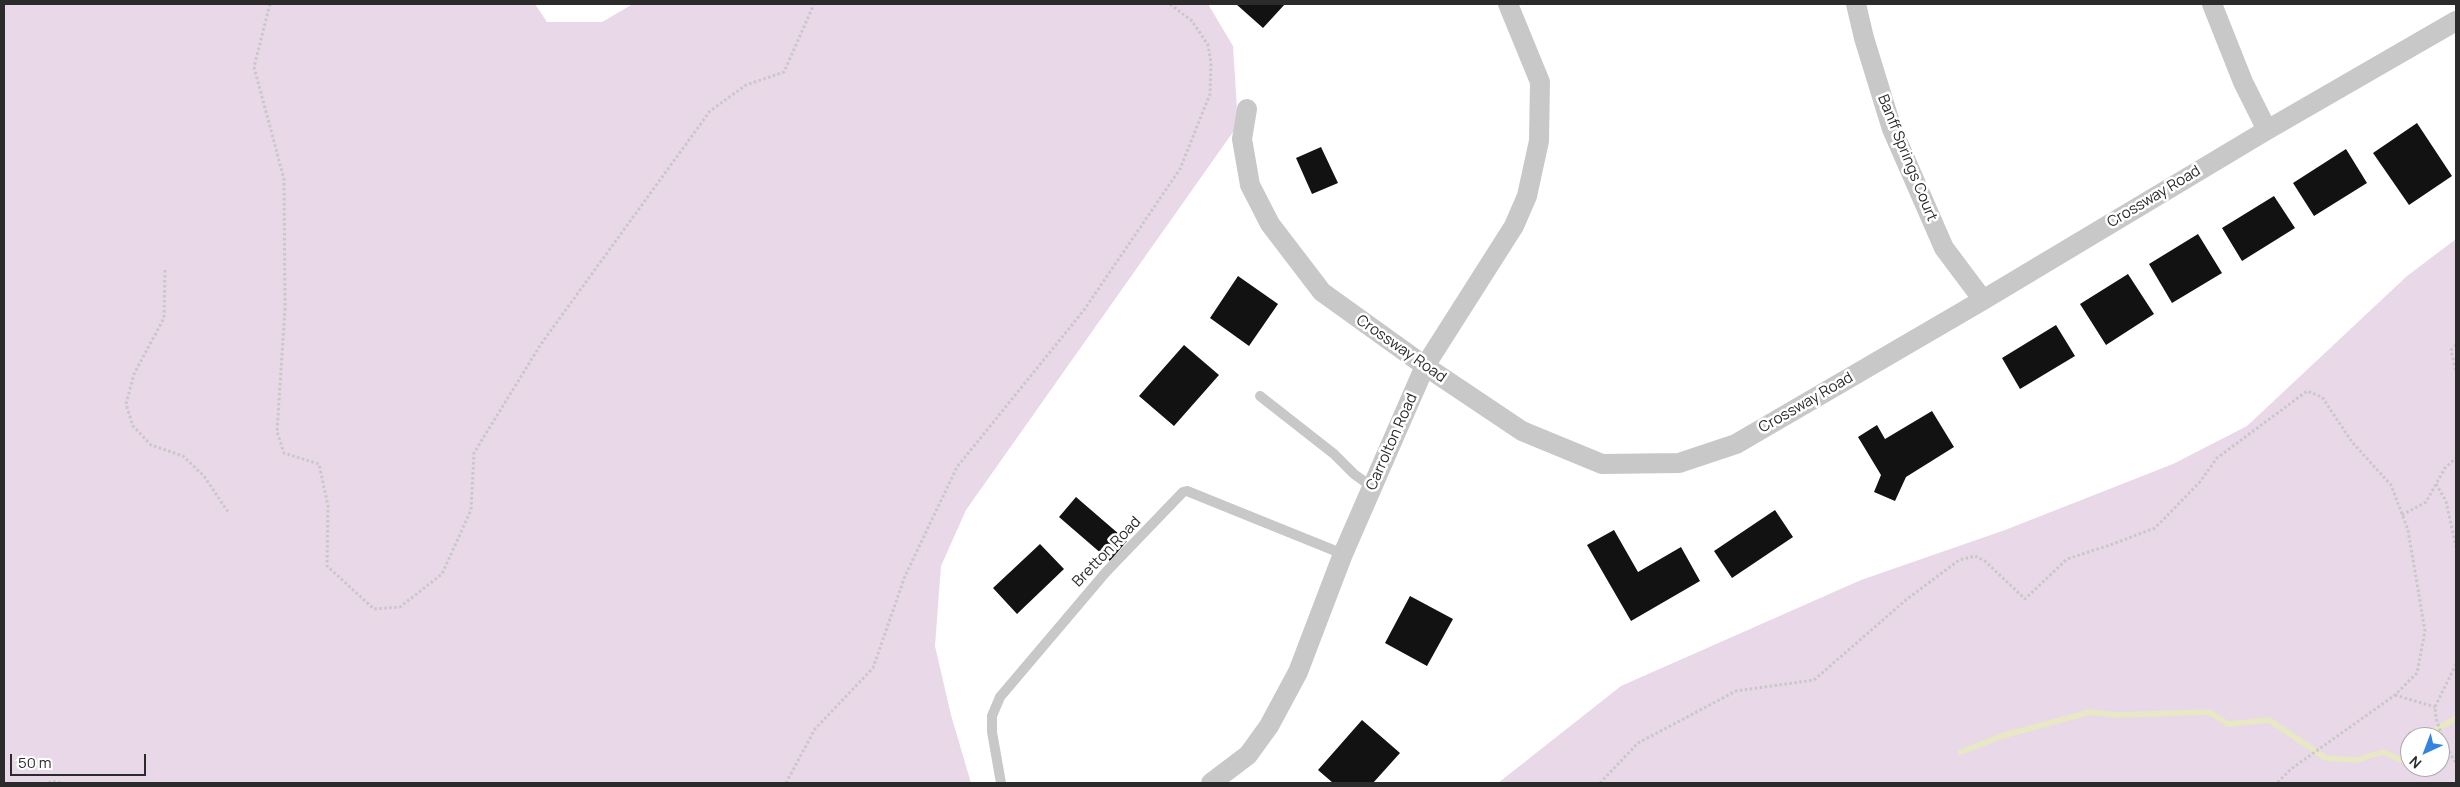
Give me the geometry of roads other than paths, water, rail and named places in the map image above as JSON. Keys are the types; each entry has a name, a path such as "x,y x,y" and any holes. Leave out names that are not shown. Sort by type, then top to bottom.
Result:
{"street":[{"name":"Carrolton Road","path":"1211,783 1248,755 1269,726 1298,672 1343,554 1425,366 1514,226 1527,196 1539,141 1540,82 1508,4"},
{"name":"Banff Springs Court","path":"1856,4 1892,129 1944,248 1983,300"},
{"path":"2212,4 2243,82 2267,130"},
{"name":"Crossway Road","path":"1247,109 1242,139 1250,185 1270,224 1322,292 1425,366 1522,431 1602,464 1679,463 1736,444 1983,300 2267,130 2456,21"}],"lane":[{"path":"1260,396 1334,454 1354,474 1372,486"},
{"name":"Bretton Road","path":"1002,783 992,732 992,716 1000,697 1106,572 1154,524 1180,494 1187,491 1343,554"}],"waterway":[{"path":"1961,752 2002,736 2090,712 2115,715 2209,712 2228,724 2269,720 2326,758 2357,760 2382,752 2400,759"},
{"path":"2441,727 2456,718"}]}
